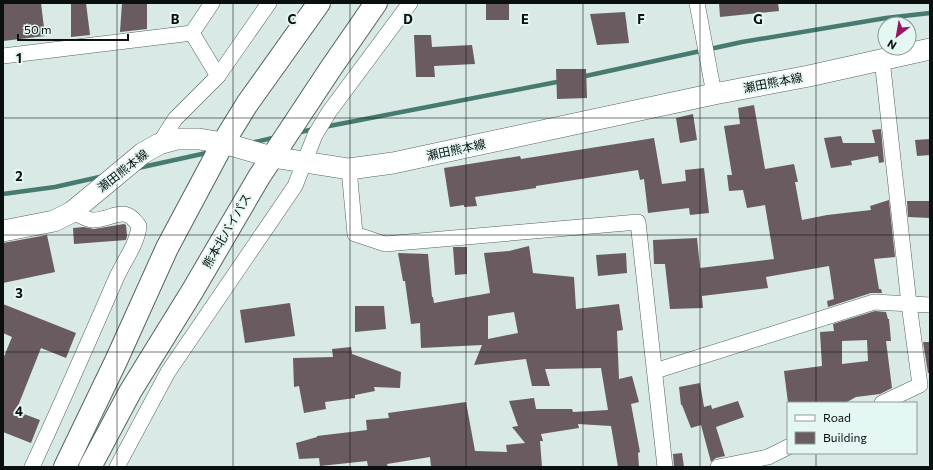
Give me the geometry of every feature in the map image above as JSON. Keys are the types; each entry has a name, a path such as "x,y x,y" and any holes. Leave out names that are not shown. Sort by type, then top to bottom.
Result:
{"highway":[{"path":"65,467 116,361 167,248 223,143 247,104 319,3"},
{"name":"熊本北バイパス","path":"90,467 130,392 272,157 376,3"}],"main road":[{"name":"瀬田熊本線","path":"3,231 54,221 72,212 138,157 159,144 177,139 199,139 223,143 272,157 349,169 393,163 714,94 809,76 930,48"}],"street":[{"path":"192,34 212,3"},
{"path":"159,144 175,119 218,76 269,3"},
{"path":"117,467 168,372 295,186 315,135 329,112 410,3"},
{"path":"697,3 714,94"},
{"path":"3,56 192,34"},
{"path":"192,34 218,76"},
{"path":"882,58 909,304 920,385 884,402"},
{"path":"349,169 355,234 385,244 638,222 665,467"},
{"path":"32,467 65,397 120,270 138,236 139,226 133,217 128,215 122,213 92,220 72,212"},
{"path":"655,371 874,302 930,305"},
{"path":"718,467 768,457 787,448"}],"building":[{"path":"3,3 41,3 45,36 3,41"},
{"path":"71,3 86,3 90,35 71,37"},
{"path":"122,3 147,3 147,29 120,32"},
{"path":"486,3 509,3 509,20 486,20"},
{"path":"719,3 778,3 779,11 720,17"},
{"path":"625,12 629,43 597,45 590,14"},
{"path":"414,35 431,35 432,47 472,45 475,64 434,66 435,77 416,77"},
{"path":"556,69 586,69 587,98 557,99"},
{"path":"754,105 765,169 794,164 798,182 795,182 802,220 827,215 871,210 870,206 889,200 895,257 874,259 879,289 881,289 882,293 871,293 828,307 827,301 834,299 829,266 766,277 768,288 702,296 703,308 670,309 665,264 654,264 653,240 697,238 700,268 774,259 765,205 747,208 743,190 729,191 727,175 732,175 724,126 740,124 738,108"},
{"path":"693,114 697,140 680,143 676,118"},
{"path":"881,129 884,162 879,163 878,156 851,161 852,165 831,168 824,138 841,136 843,143 875,143 872,130"},
{"path":"654,138 662,184 686,181 685,170 704,168 709,213 690,215 689,208 648,213 644,179 640,180 638,170 475,197 477,206 464,207 464,205 450,207 444,168 520,156 521,159"},
{"path":"930,139 930,155 917,156 915,140"},
{"path":"907,201 930,201 930,218 908,217"},
{"path":"124,224 126,225 126,240 74,244 73,228 84,227 94,229"},
{"path":"47,235 55,272 3,283 3,243"},
{"path":"529,246 533,273 574,277 576,309 619,304 623,330 617,331 619,379 632,376 639,402 631,404 640,452 638,453 639,467 618,467 611,426 578,424 579,428 541,434 543,441 540,441 542,467 431,467 430,457 387,464 388,467 368,467 367,461 320,466 319,458 299,459 296,443 317,436 367,430 366,420 389,418 388,413 466,402 475,451 507,452 506,445 525,443 512,427 518,426 509,401 534,398 536,409 572,409 573,412 608,410 601,368 545,369 550,386 532,386 526,359 474,365 482,345 421,348 420,323 411,324 405,281 403,281 398,253 428,254 432,297 434,303 490,293 484,253 509,251","holes":["514,312 518,333 488,339 488,316"]},
{"path":"453,247 467,247 467,274 455,275"},
{"path":"626,253 627,273 598,276 596,255"},
{"path":"290,303 295,336 245,343 240,310"},
{"path":"3,304 76,333 66,358 41,348 16,411 40,420 31,443 3,432 3,359 12,337 3,333"},
{"path":"355,306 384,306 386,329 355,332"},
{"path":"875,311 886,312 889,319 891,341 886,341 892,388 880,394 856,397 847,402 788,402 784,371 822,366 820,332 834,331 833,324","holes":["867,340 868,361 842,364 842,341"]},
{"path":"923,342 930,342 930,373 928,373"},
{"path":"351,347 352,354 401,372 400,388 374,387 375,391 355,395 355,398 325,402 326,409 304,413 299,386 294,387 293,358 333,357 332,349"},
{"path":"700,383 704,407 711,405 712,409 738,401 744,417 716,427 725,456 716,458 711,462 701,425 691,428 681,405 679,387"},
{"path":"682,453 684,467 674,467 673,454"}],"waterway":[{"path":"581,77 742,42 886,18 930,13"},
{"path":"324,127 562,81"},
{"path":"296,133 314,129"},
{"path":"251,143 277,137"},
{"path":"138,168 211,152"},
{"path":"3,194 55,187 104,176"}]}
